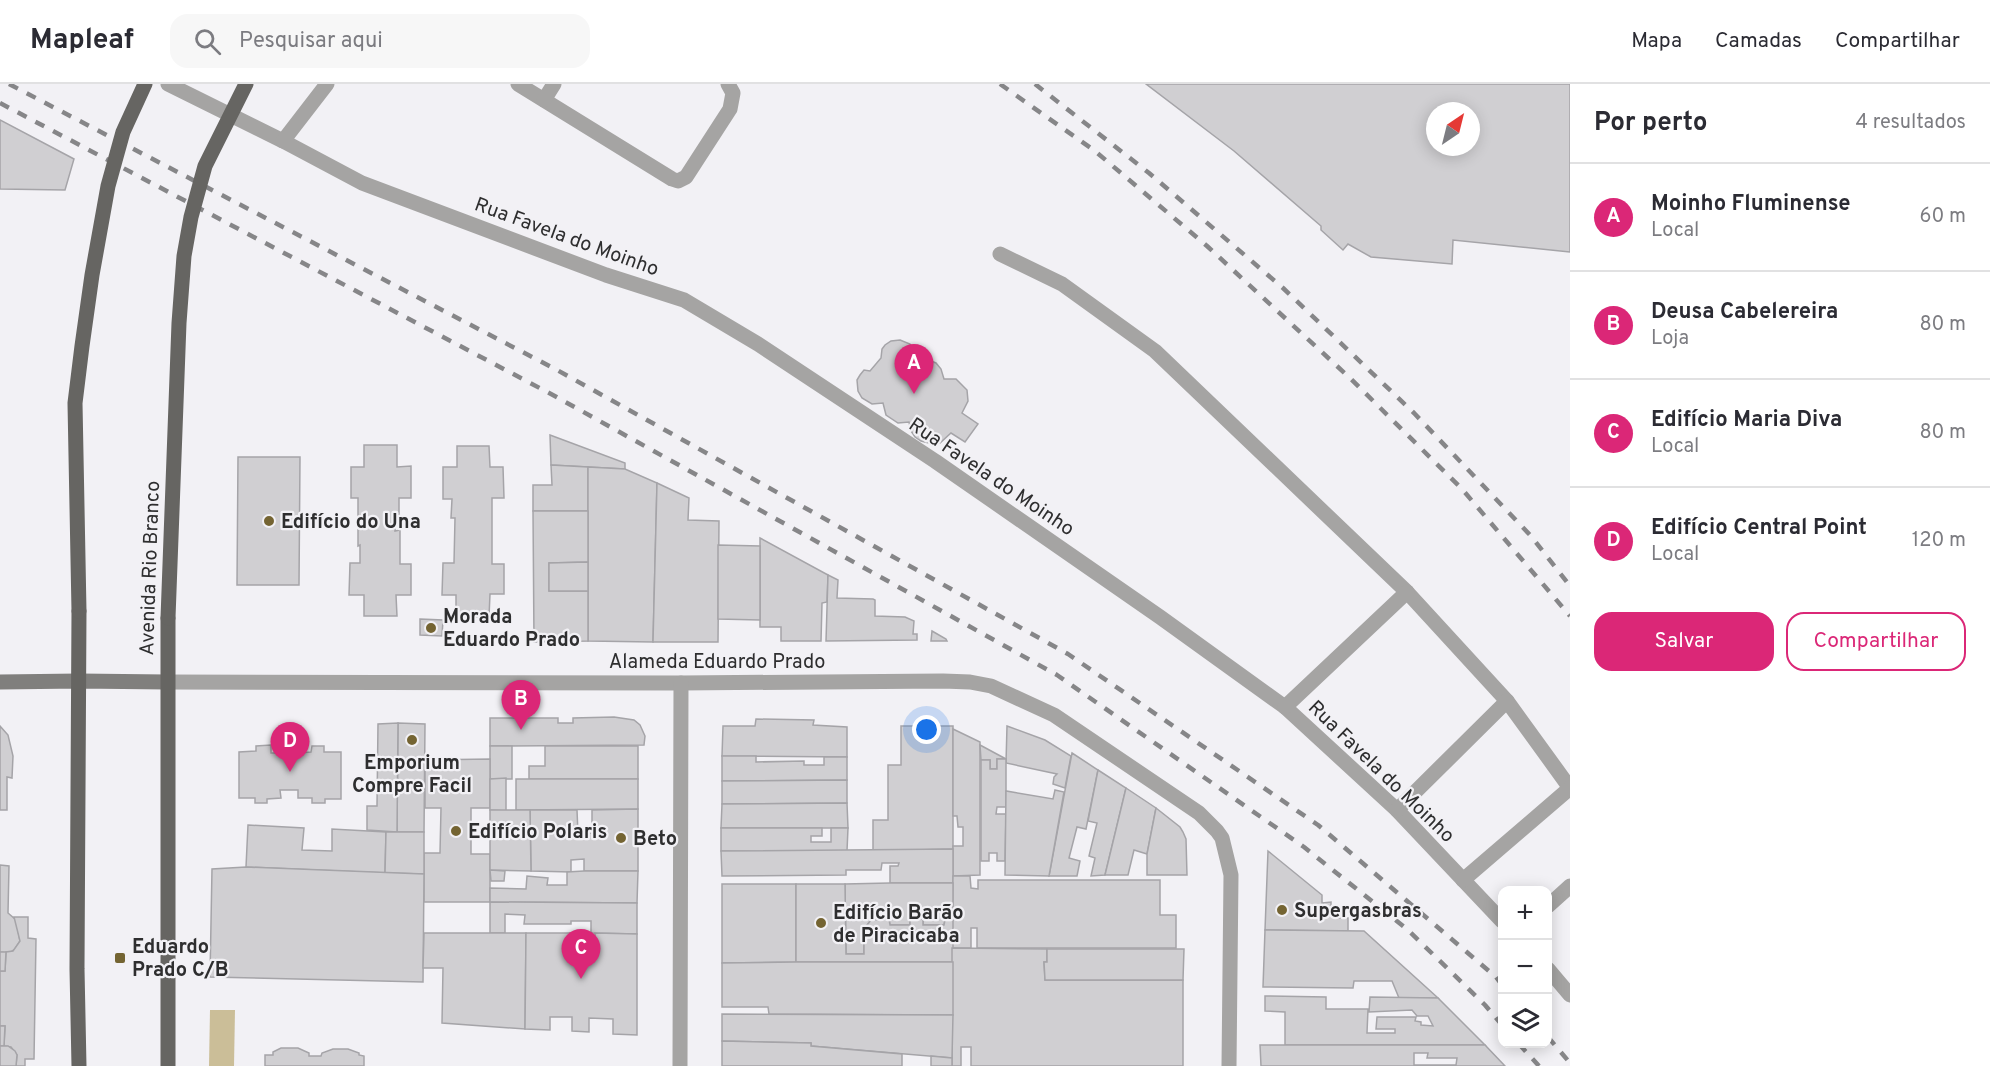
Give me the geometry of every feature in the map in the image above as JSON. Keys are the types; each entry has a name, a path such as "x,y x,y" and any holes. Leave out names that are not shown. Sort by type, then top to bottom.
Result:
{"main road":[{"path":"79,1066 77,957 79,611 75,403 92,275 108,186 123,132 145,84"},
{"name":"Avenida Rio Branco","path":"168,1066 168,618 179,323 184,256 191,217 205,166 246,84"},
{"name":"Alameda Eduardo Prado","path":"0,682 167,682"}],"street":[{"name":"Rua Favela do Moinho","path":"168,84 362,183 606,275 684,300 758,344 935,461 1285,707 1397,810 1498,916"},
{"path":"283,141 327,84"},
{"path":"518,84 678,181 686,177 730,109 733,93 728,84"},
{"path":"544,100 554,84"},
{"path":"1000,254 1062,284 1155,351 1407,592 1506,701 1570,788 1463,880"},
{"path":"1285,707 1407,592"},
{"name":"Alameda Eduardo Prado","path":"167,682 943,681 970,682 991,686 1054,715 1199,813 1222,838 1231,875 1229,1066"},
{"path":"680,1066 681,683"},
{"path":"1397,810 1506,701"},
{"path":"1552,902 1570,886"},
{"path":"1552,974 1570,994"}],"shaded area":[{"path":"210,1010 235,1010 234,1066 209,1066"}],"building":[{"path":"1146,84 1570,84 1570,252 1453,240 1452,264 1371,257 1348,244 1343,250 1321,230 1321,226 1234,151"},
{"path":"0,120 74,159 65,190 0,189"},
{"path":"900,340 910,344 916,354 916,360 926,359 936,363 944,379 956,379 967,390 968,401 962,413 978,424 965,442 951,433 940,443 921,441 911,431 909,422 898,423 886,415 883,403 872,404 862,398 858,391 857,380 860,375 864,370 870,371 881,358 885,345 891,341"},
{"path":"550,435 625,463 625,469 551,465"},
{"path":"364,445 397,445 397,467 411,466 411,498 399,498 399,517 395,517 395,531 400,530 400,564 411,564 411,595 396,595 397,616 364,616 364,595 349,595 350,563 360,563 358,498 351,498 351,467 364,467"},
{"path":"457,446 489,446 490,467 503,467 504,498 492,498 492,564 504,564 504,594 490,594 489,617 456,617 456,595 442,595 443,563 454,563 455,518 451,518 452,499 443,499 443,467 457,467"},
{"name":"Edifício do Una","path":"238,457 300,457 299,585 237,585"},
{"path":"551,465 588,467 588,511 533,511 533,485 552,485"},
{"path":"588,467 625,469 657,483 653,642 588,641"},
{"path":"657,483 689,498 688,520 719,521 718,642 653,642"},
{"path":"533,511 588,511 588,562 549,563 549,591 588,591 588,641 534,642"},
{"path":"760,538 828,575 827,602 822,603 821,641 781,641 781,627 760,627"},
{"path":"718,545 760,546 760,620 718,619"},
{"path":"588,562 588,591 549,591 549,563"},
{"path":"828,575 838,580 837,598 873,599 875,600 875,616 905,617 914,621 913,634 917,634 917,640 826,641"},
{"name":"Morada Eduardo Prado","path":"420,619 443,620 442,636 420,635"},
{"path":"932,631 946,639 947,641 931,641"},
{"path":"614,717 634,720 640,725 645,736 644,745 490,746 490,718 558,718 558,723 573,723 573,718"},
{"path":"756,719 814,720 813,725 847,727 847,757 722,756 723,726 755,726"},
{"path":"398,723 425,724 424,832 397,832"},
{"path":"398,723 397,832 367,830 367,806 377,806 378,724"},
{"path":"0,726 8,735 13,756 12,778 7,777 7,810 0,810"},
{"path":"901,726 953,726 953,849 873,851 873,820 888,820 888,765 901,765"},
{"path":"1007,726 1045,740 1071,756 1065,788 1053,784 1057,774 1006,763"},
{"path":"953,729 980,742 980,875 953,876 953,846 963,846 963,827 958,827 957,816 953,816"},
{"path":"271,745 271,753 279,753 283,749 298,749 298,753 311,752 312,746 324,746 324,752 341,752 341,799 325,799 325,803 312,803 312,798 298,798 298,790 280,790 281,798 267,799 267,803 255,803 255,798 239,798 239,752 256,751 256,746"},
{"path":"980,745 1006,759 997,759 997,769 990,769 990,760 981,760"},
{"path":"490,746 512,746 512,779 490,779"},
{"path":"545,746 638,746 638,779 529,779 529,766 545,766"},
{"path":"1072,753 1098,770 1086,829 1077,827 1069,858 1080,861 1077,876 1049,876"},
{"path":"722,756 756,756 756,762 804,761 804,765 824,765 824,757 847,757 847,780 722,781"},
{"name":"Edifício Polaris","path":"490,759 490,808 471,808 471,854 490,854 490,902 424,902 424,853 440,853 441,808 425,808 425,760"},
{"path":"997,759 1006,759 1006,807 997,807 996,814 1006,814 1005,861 997,861 997,853 989,853 989,861 981,861 981,760 990,760 990,769 997,769"},
{"path":"1098,770 1126,788 1105,875 1091,876 1095,858 1089,856 1097,823 1088,821"},
{"path":"506,778 506,811 490,810 490,779"},
{"path":"516,779 638,779 638,809 516,810"},
{"path":"847,780 847,803 722,804 722,781"},
{"path":"1126,788 1156,808 1147,854 1134,850 1128,875 1105,875"},
{"path":"1055,790 1064,792 1049,876 1005,875 1006,791 1053,799"},
{"path":"847,803 848,828 721,828 722,804"},
{"path":"1156,808 1183,832 1186,839 1187,875 1147,875 1147,854"},
{"path":"638,809 638,871 584,871 584,859 571,860 571,872 531,871 530,810 577,810 578,834 592,833 592,810"},
{"path":"490,810 530,810 531,871 490,870"},
{"path":"248,825 304,828 302,850 332,851 332,829 386,832 385,873 246,867"},
{"path":"721,828 822,828 822,836 811,836 811,842 831,842 831,828 848,828 847,851 721,851"},
{"path":"386,832 424,832 424,874 385,873"},
{"path":"953,849 953,883 890,883 890,866 898,866 899,863 882,863 881,870 846,870 846,875 722,876 721,851"},
{"path":"1268,851 1322,895 1322,903 1331,902 1331,912 1339,912 1339,918 1348,918 1348,931 1265,930"},
{"path":"0,865 9,866 8,913 16,920 20,941 9,953 0,952"},
{"path":"246,867 424,874 423,982 210,977 212,869"},
{"path":"490,870 505,871 504,881 491,881"},
{"path":"638,871 637,903 490,902 490,888 526,889 527,876 548,878 547,885 567,885 567,872"},
{"path":"953,876 970,876 971,888 978,889 978,880 1160,880 1160,915 1176,915 1176,948 977,948 977,928 971,928 971,948 952,948"},
{"path":"953,883 953,920 945,920 944,925 923,925 923,919 910,919 910,925 890,925 889,919 871,920 864,929 864,954 846,954 845,884"},
{"path":"722,884 796,884 796,962 722,963"},
{"name":"Edifício Barão de Piracicaba","path":"796,884 845,884 846,954 864,954 864,929 871,920 889,919 890,925 910,925 910,919 923,919 923,925 944,925 945,920 953,920 953,962 796,962"},
{"path":"490,902 637,903 637,934 591,933 591,921 571,921 571,924 524,924 525,915 505,914 505,933 490,933"},
{"path":"14,917 28,917 28,938 36,939 34,1059 25,1059 25,1066 16,1066 17,1055 11,1047 4,1046 5,1026 0,1026 0,971 5,971 6,952 13,951 20,941"},
{"path":"1265,930 1364,931 1438,998 1399,998 1392,981 1354,981 1353,988 1263,987"},
{"path":"424,933 526,933 525,1029 442,1023 443,968 423,968"},
{"path":"526,933 570,933 570,950 595,951 595,933 637,934 637,1035 613,1034 613,1019 589,1018 589,1032 572,1031 572,1017 550,1017 550,1030 525,1029"},
{"path":"952,948 1047,949 1047,962 1044,962 1045,980 1183,980 1183,1066 971,1066 971,1047 961,1047 961,1066 952,1066"},
{"path":"1047,949 1184,949 1183,980 1045,980 1044,962 1047,962"},
{"path":"0,952 6,952 5,971 0,971"},
{"path":"953,962 953,1015 769,1014 768,1007 722,1007 722,963"},
{"path":"1265,996 1326,997 1326,1009 1368,1009 1367,1033 1395,1033 1395,1029 1376,1029 1377,1017 1416,1017 1415,1021 1421,1022 1421,1025 1433,1026 1428,1016 1417,1016 1412,1010 1369,1012 1370,997 1438,998 1485,1045 1285,1045 1285,1012 1265,1011"},
{"path":"722,1014 953,1015 952,1058 811,1046 811,1043 722,1041"},
{"path":"0,1026 5,1026 4,1046 0,1046"},
{"path":"722,1041 811,1043 811,1046 902,1054 902,1066 722,1066"},
{"path":"1260,1045 1485,1045 1505,1066 1261,1066","holes":["1414,1053 1428,1053 1427,1058 1457,1058 1456,1065 1414,1065"]},
{"path":"0,1046 8,1046 15,1051 16,1066 0,1066"},
{"path":"281,1048 298,1048 309,1053 309,1056 321,1056 322,1053 333,1049 348,1049 364,1056 364,1066 265,1066 265,1055 273,1055 273,1052"},
{"path":"931,1056 952,1058 952,1066 931,1066"}],"railway":[{"path":"9,84 557,370 1068,654 1318,825 1498,980"},
{"path":"1000,84 1095,151 1207,246 1351,379 1462,489 1570,616"},
{"path":"1035,84 1149,173 1283,288 1414,413 1531,536 1570,586"},
{"path":"0,103 551,394 1057,675 1304,847 1408,930 1498,1020"},
{"path":"1552,1042 1570,1063"},
{"path":"1523,1048 1539,1066"}],"place":[{"name":"Moinho Fluminense","path":"914,394"},
{"name":"Edifício do Una","path":"269,521"},
{"name":"Morada Eduardo Prado","path":"431,628"},
{"name":"Deusa Cabelereira","path":"521,730"},
{"name":"Emporium Compre Facil","path":"412,740"},
{"name":"Edifício Central Point","path":"290,772"},
{"name":"Edifício Polaris","path":"456,831"},
{"name":"Beto","path":"621,838"},
{"name":"Supergasbras","path":"1282,910"},
{"name":"Edifício Barão de Piracicaba","path":"821,923"},
{"name":"Eduardo Prado C/B","path":"120,958"},
{"name":"Edifício Maria Diva","path":"581,979"}]}
